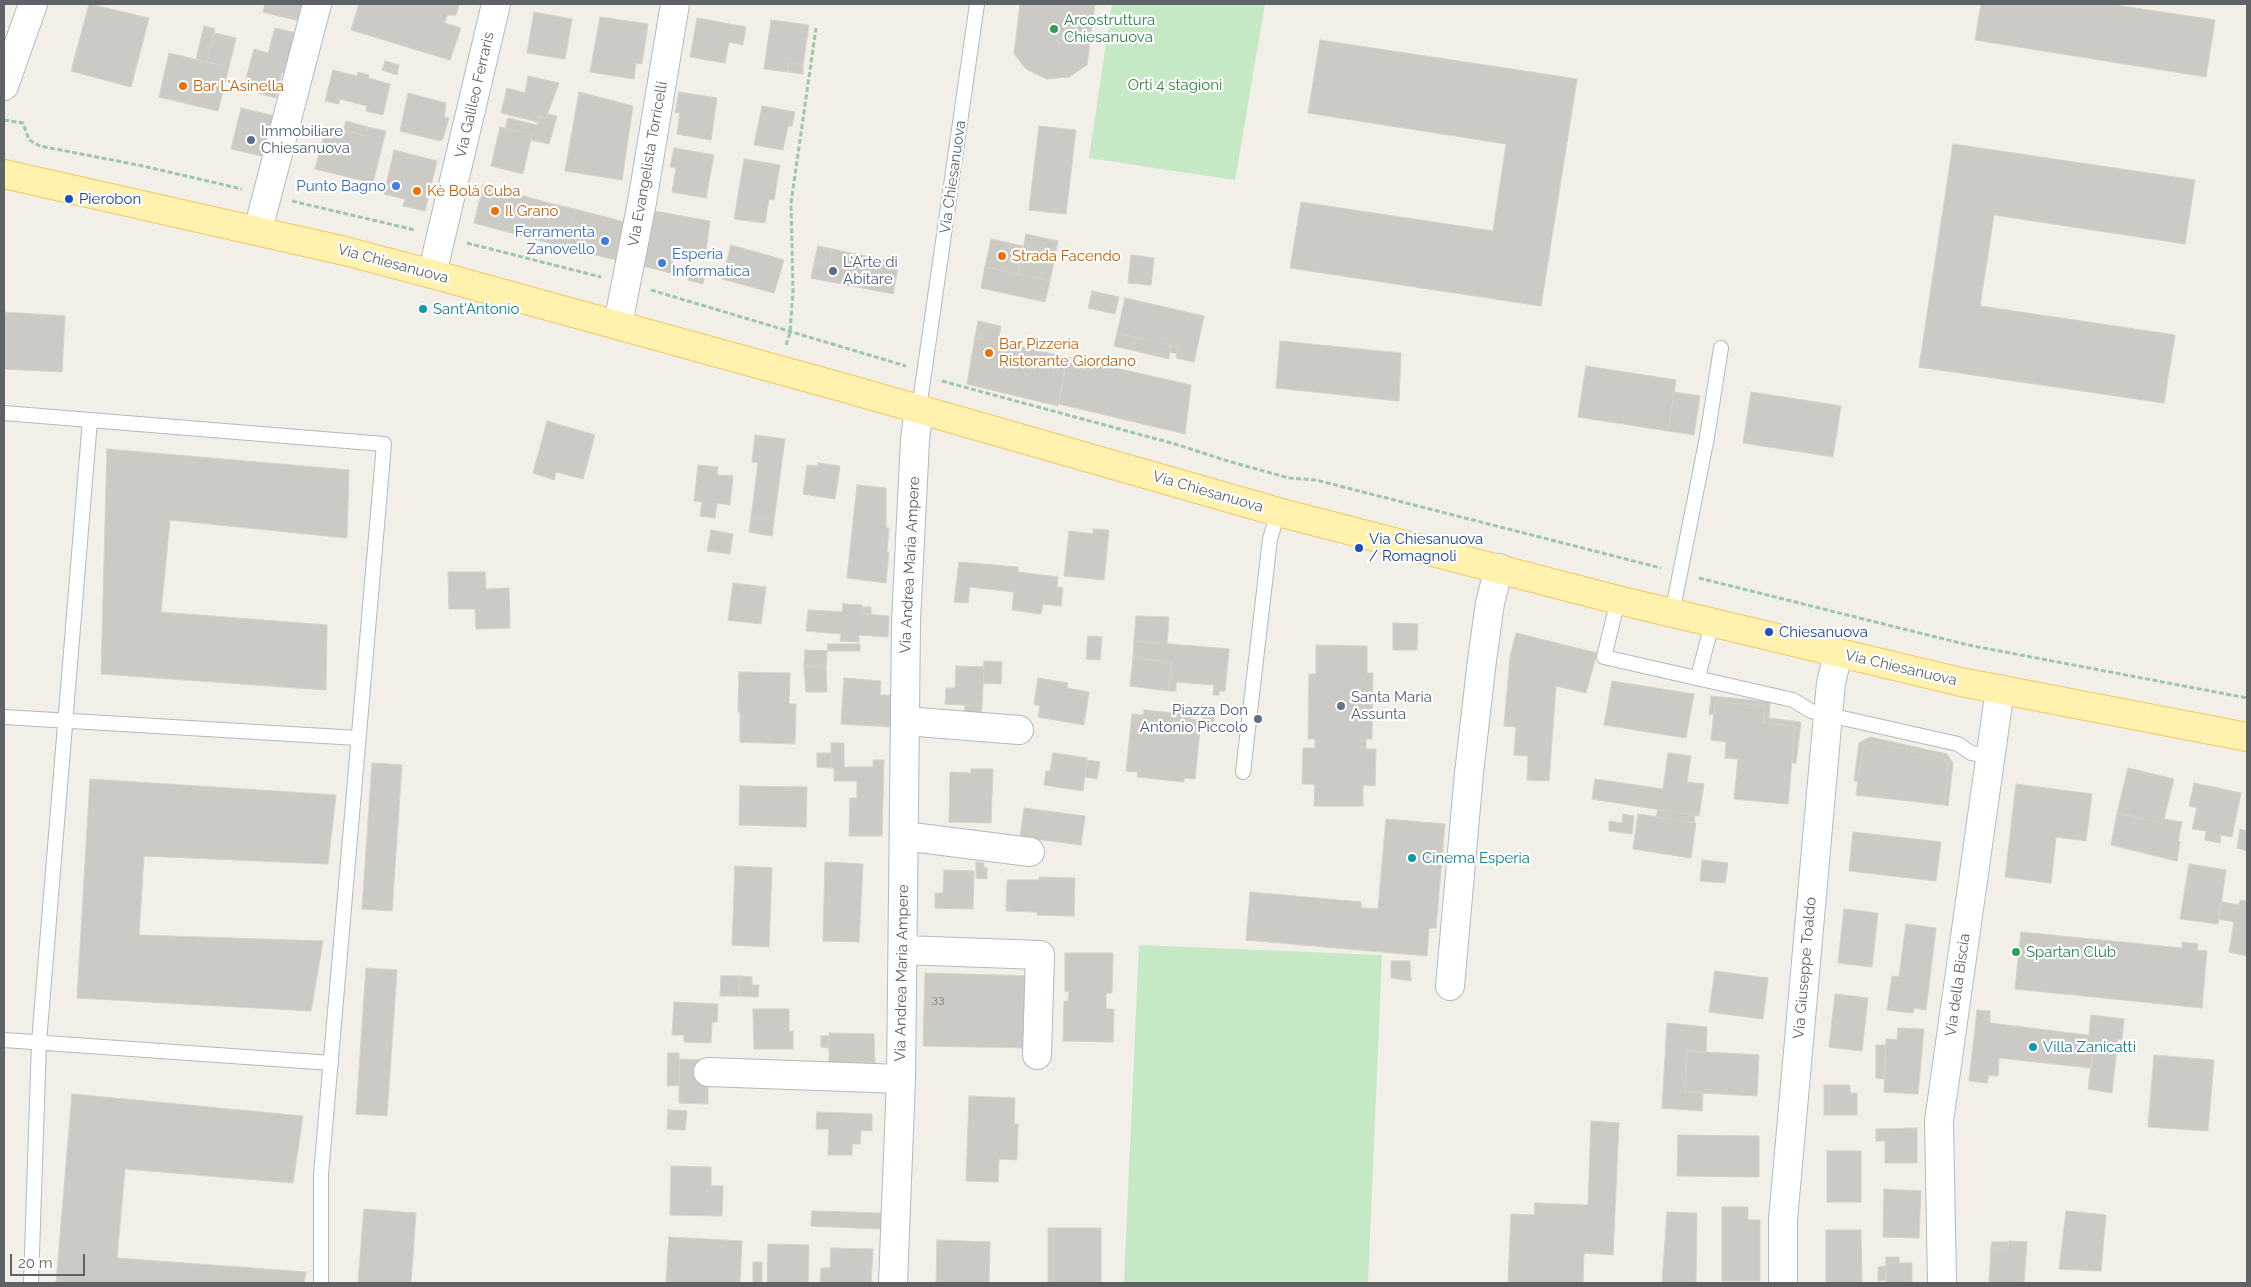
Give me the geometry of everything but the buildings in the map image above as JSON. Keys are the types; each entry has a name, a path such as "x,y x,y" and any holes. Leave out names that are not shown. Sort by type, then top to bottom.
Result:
{"main road":[{"name":"Via Chiesanuova","path":"4,174 258,230 432,274 778,369 1278,512 1672,614 1838,654 2000,689 2247,737"}],"street":[{"path":"258,230 317,4"},
{"name":"Via Galileo Ferraris","path":"432,274 496,4"},
{"name":"Via Evangelista Torricelli","path":"618,324 642,202 675,4"},
{"path":"4,86 28,5"},
{"name":"Via Andrea Maria Ampere","path":"893,1283 901,1079 906,621 915,440 919,410"},
{"path":"1450,986 1480,670 1490,602 1499,568"},
{"name":"Via Giuseppe Toaldo","path":"1783,1283 1782,1220 1828,715 1838,654"},
{"name":"Via della Biscia","path":"1942,1283 1939,1121 2000,689"},
{"path":"905,721 1019,730"},
{"path":"904,836 1030,852"},
{"path":"903,950 1040,956 1037,1055"},
{"name":"Via Andrea Maria Ampere","path":"708,1072 901,1079"}],"lane":[{"name":"Via Chiesanuova","path":"919,410 977,4"},
{"path":"1672,614 1707,438 1721,348"},
{"path":"4,413 384,444 321,1174 321,1283"},
{"path":"31,1283 39,1042 90,420"},
{"path":"1243,772 1270,539 1278,512"},
{"path":"1618,600 1604,657 1793,700 1811,711 1958,744 1971,753 1990,756"},
{"path":"1698,677 1712,624"},
{"path":"4,717 358,738"},
{"path":"4,1040 331,1063"}],"path":[{"path":"778,369 790,333 793,291 791,203 816,28"},
{"path":"4,120 23,124 29,140 40,146 143,166 248,190"},
{"path":"290,201 416,230"},
{"path":"462,241 603,278"},
{"path":"643,288 908,367"},
{"path":"937,380 1175,444 1279,475 1316,480 1636,562"},
{"path":"1715,582 1968,645 2247,698"}],"green space":[{"name":"Orti 4 stagioni","path":"1112,4 1265,4 1235,180 1089,158"},
{"path":"1139,945 1382,955 1368,1283 1124,1283"}],"place":[{"name":"Arcostruttura Chiesanuova","path":"1054,29"},
{"name":"Bar L'Asinella","path":"183,86"},
{"name":"Immobiliare Chiesanuova","path":"251,140"},
{"name":"Punto Bagno","path":"396,186"},
{"name":"Kè Bolà Cuba","path":"417,191"},
{"name":"Pierobon","path":"69,199"},
{"name":"Il Grano","path":"495,211"},
{"name":"Ferramenta Zanovello","path":"605,241"},
{"name":"Strada Facendo","path":"1002,256"},
{"name":"Esperia Informatica","path":"662,263"},
{"name":"L'Arte di Abitare","path":"833,271"},
{"name":"Sant'Antonio","path":"423,309"},
{"name":"Bar Pizzeria Ristorante Giordano","path":"989,353"},
{"name":"Via Chiesanuova / Romagnoli","path":"1359,548"},
{"name":"Chiesanuova","path":"1769,632"},
{"name":"Santa Maria Assunta","path":"1341,706"},
{"name":"Piazza Don Antonio Piccolo","path":"1258,719"},
{"name":"Cinema Esperia","path":"1412,858"},
{"name":"Spartan Club","path":"2016,952"},
{"name":"Villa Zanicatti","path":"2033,1047"}]}
